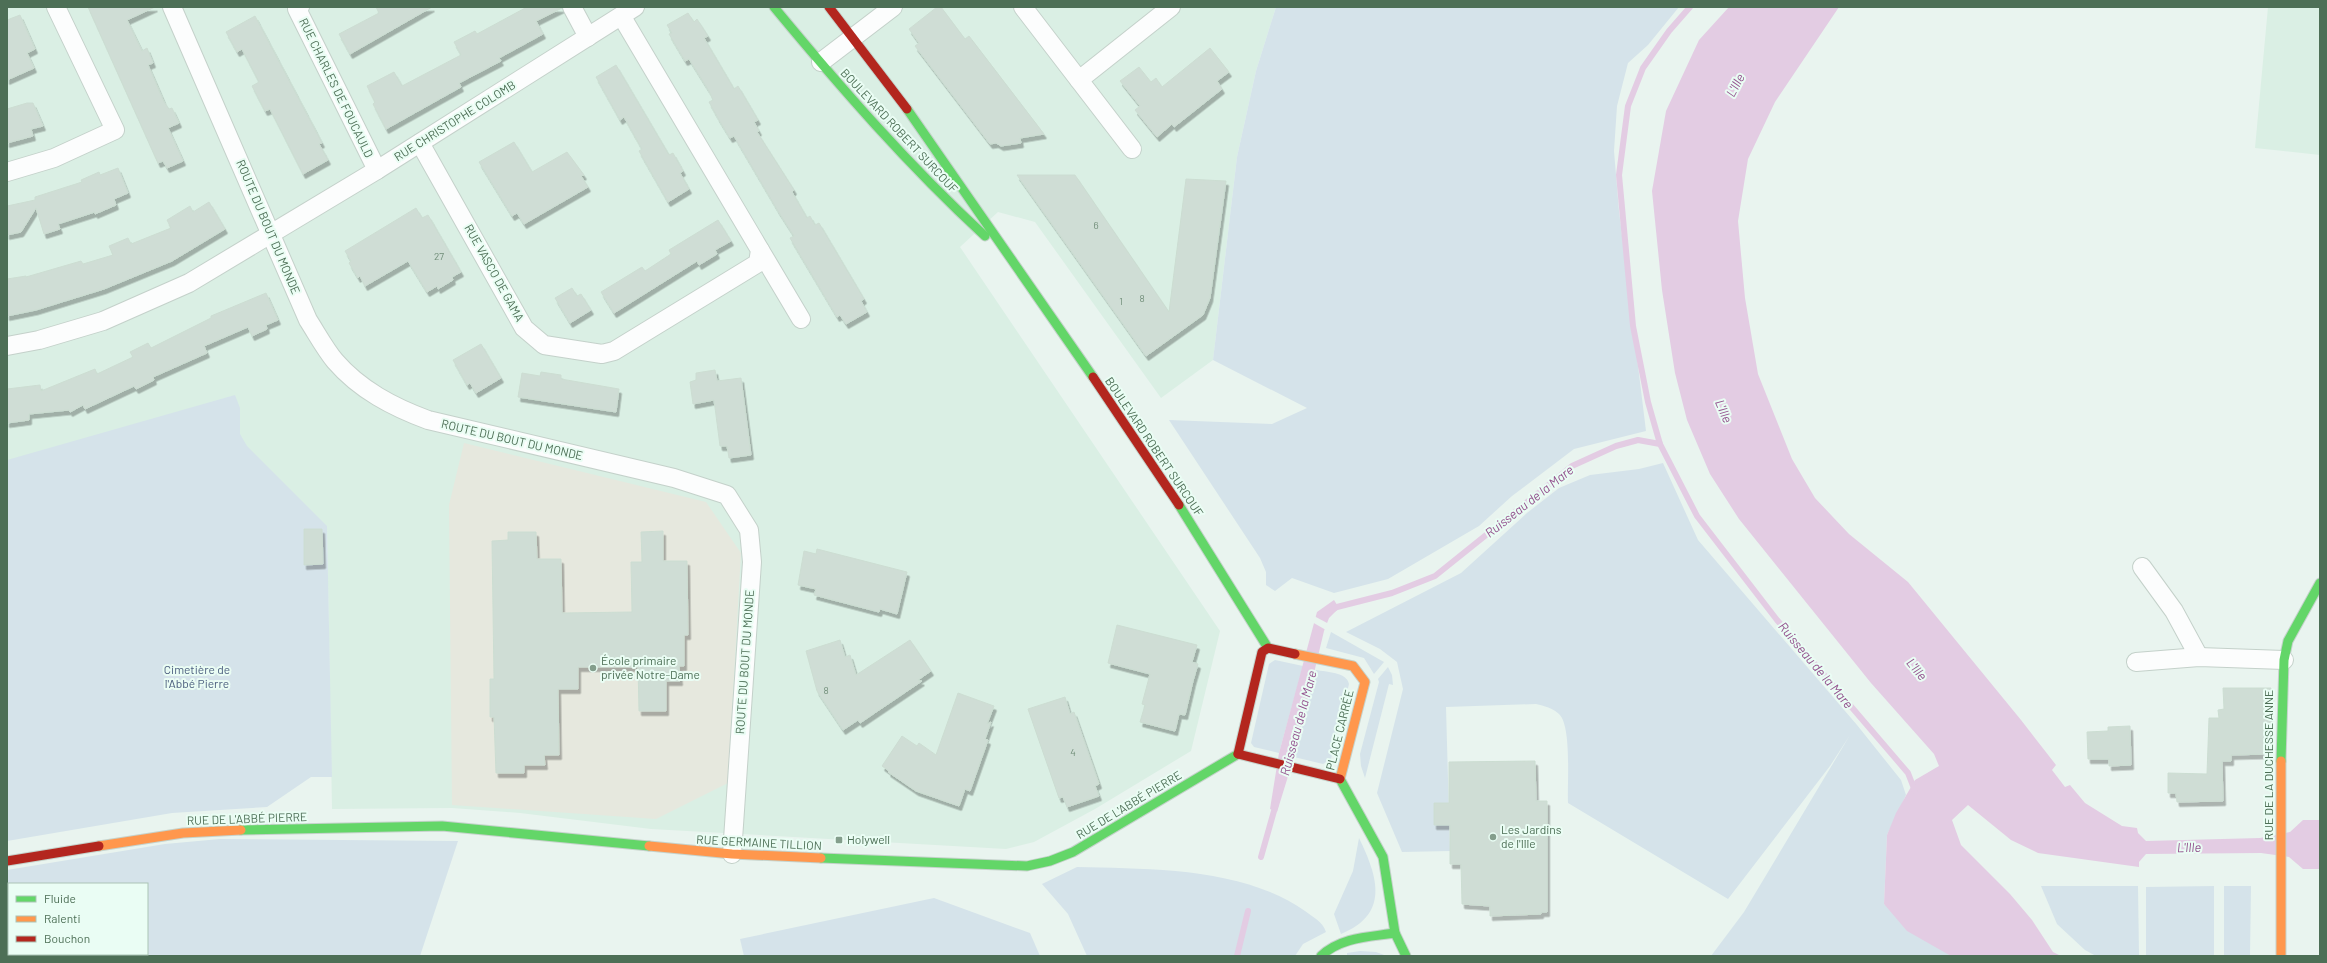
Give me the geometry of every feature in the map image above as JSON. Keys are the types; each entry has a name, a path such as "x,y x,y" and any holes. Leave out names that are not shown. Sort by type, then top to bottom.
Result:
{"street":[{"path":"7,172 54,158 115,130 56,7"},
{"name":"ROUTE DU BOUT DU MONDE","path":"172,7 272,234 308,320 335,362 376,397 403,411 428,420 674,478 727,495 749,530 752,562 732,854"},
{"name":"RUE CHARLES DE FOUCAULD","path":"300,7 297,9 377,170"},
{"path":"572,7 588,37"},
{"name":"BOULEVARD ROBERT SURCOUF","path":"774,7 853,102 933,188 1014,263"},
{"name":"BOULEVARD ROBERT SURCOUF","path":"829,7 882,74 944,160 1147,456 1229,583 1268,648"},
{"path":"821,62 854,39 893,7"},
{"path":"1023,7 1132,149"},
{"path":"1079,80 1171,7"},
{"path":"629,12 760,250 801,319"},
{"name":"RUE CHRISTOPHE COLOMB","path":"7,346 39,340 111,317 189,283 377,170 629,12"},
{"name":"RUE VASCO DE GAMA","path":"420,143 524,328 544,345 602,354 614,351 758,263 760,250"},
{"path":"2142,567 2174,611 2199,657"},
{"name":"RUE DE LA DUCHESSE ANNE","path":"2281,956 2280,814 2284,660 2288,641 2320,583"},
{"path":"1238,754 1262,652 1268,648"},
{"name":"PLACE CARRÉE","path":"1238,754 1340,779 1365,682 1353,666 1268,648"},
{"path":"2136,662 2199,657 2284,660"},
{"name":"RUE DE L'ABBÉ PIERRE","path":"1027,866 1050,861 1073,852 1238,754"},
{"path":"1340,779 1383,858 1395,933 1406,956"},
{"name":"RUE DE L'ABBÉ PIERRE","path":"7,861 183,833 219,830 442,826 490,831"},
{"name":"RUE GERMAINE TILLION","path":"490,831 732,854 1027,866"},
{"path":"1321,956 1326,950 1339,944 1395,933"}],"shaded area":[{"path":"7,7 1276,7 1256,71 1237,157 1213,360 1161,398 1035,222 998,212 960,247 1220,631 1191,751 1095,809 1034,842 1006,849 651,829 520,813 452,808 332,809 327,526 7,581"},
{"path":"2268,7 2320,7 2320,155 2255,148"},
{"name":"École primaire privée Notre-Dame","path":"464,443 706,502 741,553 728,783 656,819 452,805 449,505"}],"green space":[{"path":"1276,7 1679,7 1648,45 1628,63 1617,106 1614,151 1619,211 1646,431 1574,449 1512,496 1479,526 1388,579 1334,593 1292,578 1275,591 1266,585 1266,572 1260,558 1169,420 1272,424 1307,408 1213,360 1237,157 1256,71"},
{"name":"Cimetière de l'Abbé Pierre","path":"235,395 240,408 240,434 247,446 327,526 332,777 311,777 267,807 172,813 7,841 7,460"},
{"path":"1663,463 1698,540 1857,725 1901,780 1906,795 1887,835 1884,904 1951,956 1711,956 1744,912 1850,735 1830,766 1728,899 1568,803 1568,756 1566,730 1563,720 1557,712 1536,704 1446,707 1450,851 1402,852 1377,793 1403,689 1397,662 1380,649 1346,632 1461,573 1527,513 1559,488 1590,475 1639,469"},
{"path":"1331,632 1384,662 1374,674 1364,658 1326,648"},
{"path":"1275,660 1303,666 1279,753 1254,747 1251,743 1269,664"},
{"path":"1388,667 1392,675 1393,685 1389,684 1365,778 1361,766 1360,754 1379,682 1378,679"},
{"path":"1316,670 1340,675 1347,680 1349,684 1331,759 1323,764 1294,757"},
{"path":"1359,838 1371,867 1375,880 1376,893 1373,905 1367,916 1357,926 1341,934 1334,914 1353,871"},
{"path":"220,839 458,841 420,956 7,956 7,870 165,844"},
{"path":"1077,867 1165,870 1225,878 1253,886 1280,897 1305,911 1323,925 1326,932 1303,944 1295,956 1087,956 1068,914 1042,884"},
{"path":"2041,886 2138,886 2139,956 2096,956 2085,950 2057,924"},
{"path":"2214,886 2214,956 2146,956 2146,887"},
{"path":"2224,886 2251,886 2250,956 2224,956"},
{"path":"934,898 1030,933 1040,956 744,956 740,939"},
{"path":"1360,951 1376,952 1387,956 1347,956 1347,953"}],"water":[{"name":"L'Ille","path":"1729,7 1839,7 1775,102 1748,159 1738,221 1745,298 1758,374 1792,459 1815,498 1849,534 1908,582 2056,765 2052,770 2065,787 2070,785 2085,803 2122,826 2137,828 2138,833 2146,841 2260,838 2290,832 2303,820 2320,820 2320,869 2303,869 2289,857 2261,853 2146,854 2139,862 2139,867 2038,853 2011,840 1968,805 1952,820 1961,845 2010,894 2032,920 2053,952 2061,956 1951,956 1907,931 1884,904 1887,835 1896,813 1915,780 1939,766 1934,754 1871,683 1739,519 1710,474 1687,420 1675,373 1662,290 1652,191 1666,111 1699,40"},
{"name":"Ruisseau de la Mare","path":"1334,600 1339,608 1329,618 1324,631 1294,757 1277,812 1270,809 1279,753 1317,612"}],"pier":[{"path":"1314,616 1329,624 1326,630 1312,622"}],"building":[{"path":"88,7 155,7 127,20 142,51 147,48 153,63 148,65 164,102 169,109 172,108 179,123 168,128 183,161 167,168 163,161 158,163"},
{"path":"376,7 432,7 350,54 339,34 379,13"},
{"path":"527,7 562,8 536,21 543,34 499,58 501,61 459,83 461,87 386,129 373,104 375,102 367,86 394,72 402,86 461,55 454,42 475,31 477,34"},
{"path":"937,7 941,7 965,39 969,36 1044,134 1020,138 1021,143 1001,146 996,143 990,144 915,46 919,43 909,29"},
{"path":"688,13 694,22 697,19 708,36 704,38 734,89 738,86 758,120 754,122 759,131 757,132 794,190 792,192 807,218 810,216 815,225 819,223 864,299 861,301 867,312 846,324 840,315 837,317 790,238 794,236 734,136 730,138 719,120 709,102 713,100 709,91 689,59 685,61 669,34 672,33 667,25"},
{"path":"20,15 35,49 27,53 34,68 7,80 7,20"},
{"path":"255,16 322,143 319,144 328,160 303,174 270,109 265,111 252,86 259,82 242,49 237,52 226,32"},
{"path":"1210,48 1229,72 1217,81 1222,89 1174,127 1172,124 1157,137 1135,110 1140,106 1120,81 1139,67 1151,82 1156,78 1162,87"},
{"path":"616,65 669,155 673,153 683,171 680,173 689,189 668,202 639,151 642,149 624,117 620,120 596,77"},
{"path":"27,103 33,103 43,126 31,129 33,136 7,143 7,109"},
{"path":"514,142 532,172 567,152 584,175 581,176 588,187 524,224 517,213 512,216 479,162"},
{"path":"118,168 128,193 114,199 116,205 95,214 95,212 58,224 60,229 44,234 36,208 21,232 7,235 7,206 35,200 35,197 82,182 81,180 99,172 100,175"},
{"path":"1017,175 1075,175 1169,312 1186,179 1226,181 1210,298 1203,315 1146,356"},
{"path":"209,202 225,229 172,261 104,289 36,310 7,316 7,279 26,277 81,261 83,264 113,255 109,246 128,238 131,244 171,228 167,220 190,206 193,212"},
{"path":"416,208 422,218 428,215 461,272 452,277 453,280 438,289 437,286 427,292 408,261 365,286 360,276 358,278 349,263 351,261 345,251"},
{"path":"718,220 731,241 715,250 717,254 699,265 697,261 614,313 601,292 642,267 645,271 671,254 669,250"},
{"path":"572,288 577,296 581,294 591,310 570,323 555,298"},
{"path":"266,293 278,320 266,325 267,329 252,336 248,327 204,346 207,353 153,377 154,380 136,389 134,386 85,409 83,405 70,412 69,410 29,414 29,420 7,423 7,389 40,385 41,391 95,369 97,374 133,357 130,352 148,343 151,348 211,318 211,316"},
{"path":"481,344 501,378 476,393 470,383 467,385 453,360"},
{"path":"715,370 717,381 741,378 751,455 729,458 727,446 720,446 714,400 693,404 690,382 696,380 696,373"},
{"path":"541,372 561,375 561,379 619,389 616,412 518,397 522,373 540,376"},
{"path":"304,529 322,529 323,564 304,565"},
{"path":"663,531 663,561 687,561 688,635 684,635 684,666 679,666 680,681 666,681 666,711 639,711 638,667 578,667 578,689 558,689 559,755 544,755 545,765 524,765 524,773 496,773 494,717 490,717 490,679 494,679 492,541 508,540 508,532 536,532 537,559 561,559 562,613 632,612 631,562 642,562 641,532"},
{"path":"817,549 907,572 897,614 880,609 879,612 814,595 816,589 798,585 804,551 816,554"},
{"path":"1117,625 1197,645 1192,662 1198,664 1185,715 1179,714 1175,731 1140,722 1145,705 1142,704 1150,674 1108,663"},
{"path":"840,640 845,657 850,655 856,675 910,640 931,671 918,680 922,681 860,723 858,720 843,730 817,691 806,651"},
{"path":"2223,688 2271,688 2269,754 2231,755 2231,761 2222,761 2223,801 2177,802 2176,793 2168,793 2168,773 2207,774 2209,718 2219,718 2218,710 2224,709"},
{"path":"958,693 994,706 987,724 991,722 985,739 988,740 970,791 965,789 959,806 916,791 888,772 889,771 882,766 902,736 917,746 919,743 936,755"},
{"path":"1065,697 1070,714 1074,712 1099,784 1095,786 1099,796 1067,807 1063,797 1059,798 1028,709"},
{"path":"2130,726 2131,765 2109,766 2109,759 2088,759 2087,732 2108,731 2108,727"},
{"name":"Les Jardins de l'Ille","path":"1535,761 1536,801 1547,801 1547,912 1541,912 1541,914 1490,916 1490,906 1462,904 1461,864 1450,864 1450,825 1434,825 1434,803 1449,803 1449,762"}],"waterway":[{"path":"1690,7 1669,31 1643,68 1628,106 1619,175 1633,326 1648,402 1660,444 1697,516 1777,620 1908,773 1915,791"},
{"name":"Ruisseau de la Mare","path":"1332,610 1337,607 1392,593 1435,576 1572,466 1616,446 1638,440 1660,444"},
{"name":"Ruisseau de la Mare","path":"1261,857 1276,804"},
{"name":"Ruisseau de la Mare","path":"1237,956 1248,911"}],"traffic: fast":[{"path":"774,7 824,67 902,154 985,236"},
{"path":"907,109 1093,377"},
{"path":"1179,505 1268,648"},
{"path":"2281,761 2284,660 2288,641 2320,583"},
{"path":"821,858 1027,866 1050,861 1073,852 1238,754"},
{"path":"1340,779 1383,857 1395,933 1406,956"},
{"path":"241,830 442,826 649,846"},
{"path":"1321,956 1337,945 1346,941 1395,933"}],"traffic: slow":[{"path":"1295,654 1353,666 1365,682 1340,779"},
{"path":"2281,761 2281,956"},
{"path":"99,846 183,833 241,830"},
{"path":"649,846 732,854 821,858"}],"traffic: jam":[{"path":"829,7 907,109"},
{"path":"1093,377 1179,505"},
{"path":"1238,754 1262,652 1268,648 1295,654"},
{"path":"1238,754 1340,779"},
{"path":"7,861 99,846"}],"place":[{"name":"École primaire privée Notre-Dame","path":"593,668"},
{"name":"Les Jardins de l'Ille","path":"1493,837"},
{"name":"Holywell","path":"839,840"}]}
